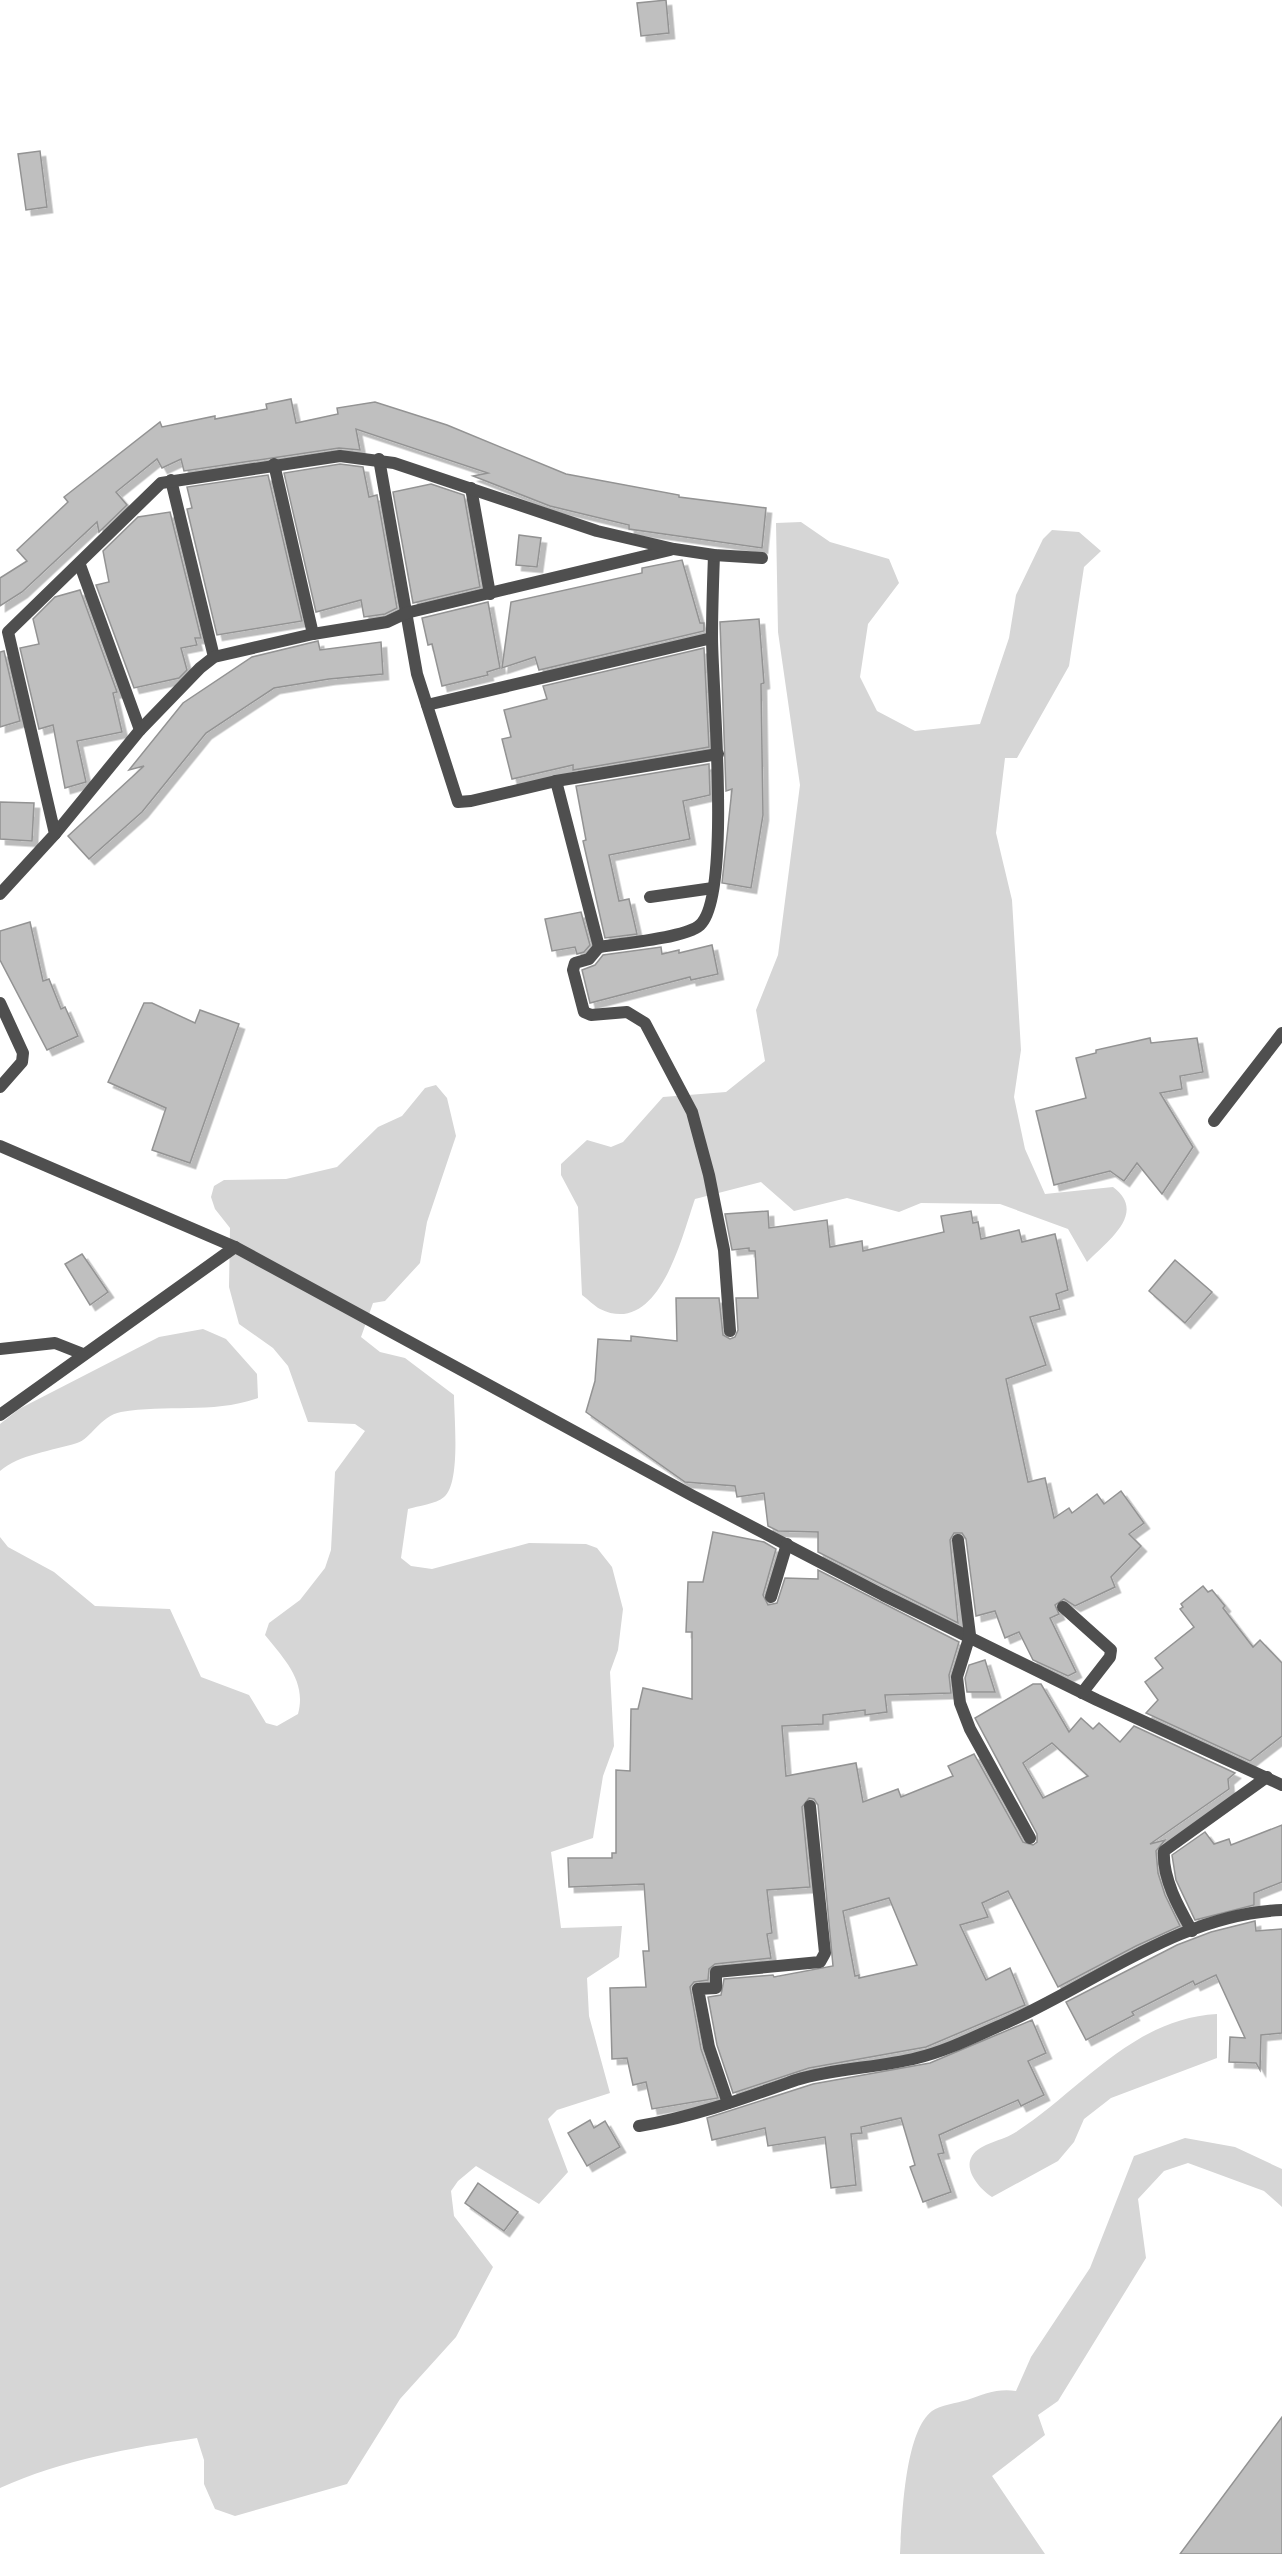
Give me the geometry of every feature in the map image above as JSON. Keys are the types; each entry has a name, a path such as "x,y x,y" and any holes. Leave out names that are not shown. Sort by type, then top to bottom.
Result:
{"street":[{"path":"56,834 8,632 80,565 155,486 171,480 340,456 379,459 597,531 674,549 714,555 762,558"},
{"path":"379,459 417,674 460,803 556,781 718,753"},
{"path":"274,464 313,634"},
{"path":"171,480 214,657"},
{"path":"471,488 490,594"},
{"path":"0,894 56,834 140,730 214,657 313,634 387,622 406,613 674,549"},
{"path":"714,555 712,638 719,791 713,888 704,921 694,929 598,947 589,959 575,963 573,970 584,1012 591,1015 627,1012 645,1023 692,1112 709,1174 724,1250 730,1331"},
{"path":"80,565 140,730"},
{"path":"427,705 712,638"},
{"path":"556,781 598,947"},
{"path":"650,897 713,888"},
{"path":"0,1003 23,1053 22,1062 0,1088"},
{"path":"1214,1121 1282,1033"},
{"path":"0,1146 235,1247 709,1504 883,1595 970,1635 1082,1693 1282,1785"},
{"path":"0,1415 235,1247"},
{"path":"0,1349 55,1343 83,1354"},
{"path":"958,1540 970,1635 957,1677 960,1702 970,1729 1030,1838"},
{"path":"771,1597 787,1544"},
{"path":"1063,1607 1111,1650 1110,1657 1082,1693"},
{"path":"1192,1931 1180,1910 1163,1862 1164,1851 1267,1777"},
{"path":"728,2103 709,2047 698,1989 716,1988 716,1972 820,1962 824,1959 810,1806"},
{"path":"639,2126 728,2103 798,2080 920,2058 1007,2022 1152,1947 1254,1911 1282,1910"}],"shaded area":[{"path":"801,522 830,542 889,559 899,583 868,624 860,677 877,711 915,731 980,724 1009,638 1016,595 1043,539 1052,530 1079,532 1101,551 1084,567 1069,666 1017,758 1005,758 996,833 1012,900 1021,1050 1014,1097 1025,1149 1045,1194 1113,1187 1123,1197 1127,1207 1125,1217 1113,1236 1087,1262 1068,1229 1000,1204 921,1203 899,1212 847,1198 794,1211 761,1182 695,1199 675,1258 665,1279 653,1297 638,1309 620,1314 600,1309 582,1295 578,1207 561,1175 561,1164 587,1140 611,1147 623,1142 663,1097 726,1092 765,1061 756,1010 778,955 800,785 778,632 776,523"},
{"path":"436,1085 447,1098 456,1136 427,1222 420,1263 385,1301 373,1303 361,1337 380,1352 405,1358 454,1395 455,1464 453,1478 444,1497 408,1509 401,1558 411,1566 432,1569 529,1543 586,1544 597,1548 612,1567 623,1609 618,1650 610,1672 614,1746 603,1776 593,1838 551,1852 561,1928 622,1926 619,1957 587,1978 589,2016 610,2093 557,2110 548,2119 568,2172 539,2204 476,2166 458,2181 451,2191 454,2216 493,2267 456,2337 400,2399 347,2484 235,2516 215,2509 204,2484 204,2460 197,2438 122,2451 72,2463 0,2488 0,1537 8,1547 54,1572 95,1606 170,1609 201,1677 249,1695 266,1723 277,1726 298,1714 300,1702 297,1681 286,1662 265,1635 269,1623 300,1600 325,1568 331,1550 335,1472 365,1431 355,1424 308,1422 288,1366 273,1348 239,1324 229,1287 230,1228 215,1209 211,1197 214,1186 224,1180 286,1179 337,1167 378,1127 402,1116 425,1088"},
{"path":"203,1329 226,1339 257,1374 258,1398 224,1406 121,1412 107,1418 82,1441 27,1457 0,1471 0,1424 19,1409 159,1337"},
{"path":"1217,2014 1217,2058 1111,2098 1084,2119 1074,2142 1058,2161 992,2197 975,2180 971,2174 970,2162 972,2156 980,2148 1016,2132 1133,2042 1187,2019"},
{"path":"1185,2138 1235,2147 1282,2169 1282,2207 1264,2191 1188,2163 1164,2171 1138,2199 1146,2258 1058,2401 1038,2415 1045,2435 992,2476 1045,2554 900,2554 906,2478 915,2438 923,2422 932,2411 944,2406 991,2392 1016,2391 1031,2357 1090,2268 1134,2156"}],"building":[{"path":"666,0 669,33 641,36 637,3"},
{"path":"40,151 47,207 26,210 18,154"},
{"path":"291,399 296,423 338,414 337,408 375,402 447,425 566,474 679,495 679,497 766,508 762,548 629,529 629,525 550,506 473,476 488,473 356,429 360,450 339,448 184,471 181,459 162,468 157,459 116,492 127,505 99,532 97,522 22,592 0,606 0,578 27,561 17,550 68,502 64,497 160,422 162,427 215,416 215,419 267,409 266,404"},
{"path":"340,464 363,467 369,497 377,495 397,608 385,614 364,617 361,600 316,612 284,473"},
{"path":"268,475 302,621 217,635 187,509 192,508 187,487"},
{"path":"431,484 464,495 480,587 413,603 393,492"},
{"path":"170,512 201,638 195,638 197,645 181,648 187,670 179,678 134,688 96,585 109,582 103,551 138,517"},
{"path":"519,535 541,538 537,567 516,565"},
{"path":"682,560 700,623 704,623 704,631 539,670 535,657 502,668 511,602 642,573 642,568"},
{"path":"80,590 117,692 113,693 122,732 77,741 86,782 65,788 53,725 39,729 20,648 39,644 33,619 55,597"},
{"path":"488,602 500,668 487,672 488,675 442,686 432,644 428,645 422,618"},
{"path":"759,619 764,683 761,684 763,815 751,888 722,883 732,789 726,791 720,622"},
{"path":"318,641 320,650 381,642 383,674 329,679 274,688 206,733 142,812 89,859 68,836 144,766 129,770 183,703 252,657"},
{"path":"704,648 709,747 573,770 573,765 512,779 502,739 511,737 504,710 547,699 543,686"},
{"path":"4,651 20,721 0,727 0,652"},
{"path":"709,764 710,795 683,801 690,839 609,855 619,901 629,899 637,934 605,938 583,841 586,840 576,786"},
{"path":"0,802 34,803 32,841 0,839"},
{"path":"581,912 590,945 584,952 577,954 575,947 552,951 545,919"},
{"path":"30,922 43,981 49,979 61,1009 65,1007 78,1036 47,1050 0,960 0,931"},
{"path":"712,945 718,974 691,980 690,977 590,1003 582,970 595,965 603,955 661,947 662,954 679,950 679,953"},
{"path":"144,1003 152,1003 195,1023 200,1010 239,1024 190,1163 152,1150 166,1108 108,1082"},
{"path":"1150,1038 1151,1043 1197,1038 1203,1072 1180,1076 1182,1089 1160,1093 1193,1147 1162,1194 1137,1163 1124,1181 1110,1171 1054,1185 1036,1111 1086,1098 1076,1058 1096,1053 1096,1050"},
{"path":"768,1211 769,1228 827,1220 830,1247 862,1241 863,1251 944,1232 941,1216 971,1211 973,1223 978,1222 981,1239 1019,1230 1022,1242 1055,1234 1068,1290 1056,1294 1060,1309 1030,1317 1046,1365 1006,1379 1028,1482 1045,1478 1054,1518 1069,1508 1072,1513 1097,1494 1104,1504 1121,1491 1144,1523 1129,1534 1141,1546 1111,1577 1115,1587 1075,1606 1064,1599 1055,1605 1059,1614 1050,1618 1076,1672 1068,1676 1033,1660 1019,1632 1005,1638 995,1611 976,1616 966,1539 962,1533 954,1533 950,1540 958,1623 818,1552 818,1532 778,1531 768,1526 764,1493 737,1497 735,1486 685,1482 586,1412 595,1381 598,1339 631,1341 631,1336 677,1341 676,1298 719,1298 723,1335 730,1339 735,1337 738,1330 736,1298 758,1298 755,1251 749,1251 749,1248 732,1250 725,1214"},
{"path":"82,1254 108,1292 90,1305 65,1264"},
{"path":"1175,1260 1212,1292 1185,1323 1149,1291"},
{"path":"713,1532 764,1542 776,1549 763,1595 768,1605 777,1603 785,1578 818,1579 818,1570 959,1642 949,1675 951,1693 885,1695 887,1712 865,1715 865,1710 823,1715 823,1724 782,1726 786,1776 856,1763 863,1802 898,1789 901,1797 953,1776 948,1766 974,1754 1023,1842 1033,1845 1037,1842 1037,1834 975,1718 1033,1684 1041,1684 1069,1732 1081,1718 1093,1729 1099,1723 1120,1742 1134,1726 1235,1773 1228,1779 1229,1789 1150,1844 1165,1840 1156,1851 1158,1873 1165,1895 1180,1926 1058,1987 1008,1891 982,1903 988,1917 960,1925 986,1980 1010,1968 1025,2005 926,2047 809,2068 733,2093 717,2045 708,1997 721,1995 724,1979 773,1975 774,1977 833,1966 818,1805 814,1799 809,1798 802,1807 810,1887 767,1890 772,1933 767,1934 771,1958 715,1964 709,1969 708,1980 694,1982 690,1987 701,2049 718,2098 652,2109 646,2082 633,2085 627,2058 612,2059 610,1988 646,1987 643,1951 649,1951 644,1884 569,1887 568,1858 612,1858 612,1853 616,1853 616,1770 630,1771 631,1709 638,1709 643,1688 692,1699 692,1632 686,1632 688,1582 703,1582","holes":["1052,1743 1088,1776 1043,1798 1023,1763","889,1898 917,1965 859,1978 859,1975 855,1976 843,1911"]},
{"path":"1203,1586 1208,1592 1212,1590 1253,1647 1260,1640 1282,1663 1282,1736 1250,1761 1146,1713 1158,1700 1145,1682 1163,1668 1155,1658 1194,1627 1180,1609 1183,1607 1181,1604"},
{"path":"985,1660 995,1692 967,1692 965,1678 969,1665"},
{"path":"1282,1825 1282,1882 1254,1893 1254,1905 1195,1920 1176,1880 1172,1855 1205,1832 1214,1844 1229,1839 1231,1845"},
{"path":"1255,1921 1256,1931 1282,1929 1282,2033 1261,2035 1260,2070 1256,2063 1229,2062 1230,2037 1245,2038 1216,1975 1195,1985 1193,1981 1132,2012 1134,2015 1086,2040 1066,2002 1177,1945 1211,1932"},
{"path":"1032,2020 1046,2053 1028,2061 1044,2095 1021,2106 1018,2100 939,2135 944,2153 938,2154 951,2192 923,2202 910,2167 915,2165 901,2118 861,2127 862,2133 851,2134 856,2185 831,2188 825,2137 768,2146 765,2128 712,2140 707,2118 813,2084 930,2063"},
{"path":"590,2120 594,2128 605,2121 620,2147 587,2166 568,2133"},
{"path":"478,2183 518,2212 504,2231 465,2203"},
{"path":"1282,2417 1282,2554 1180,2554"}]}
